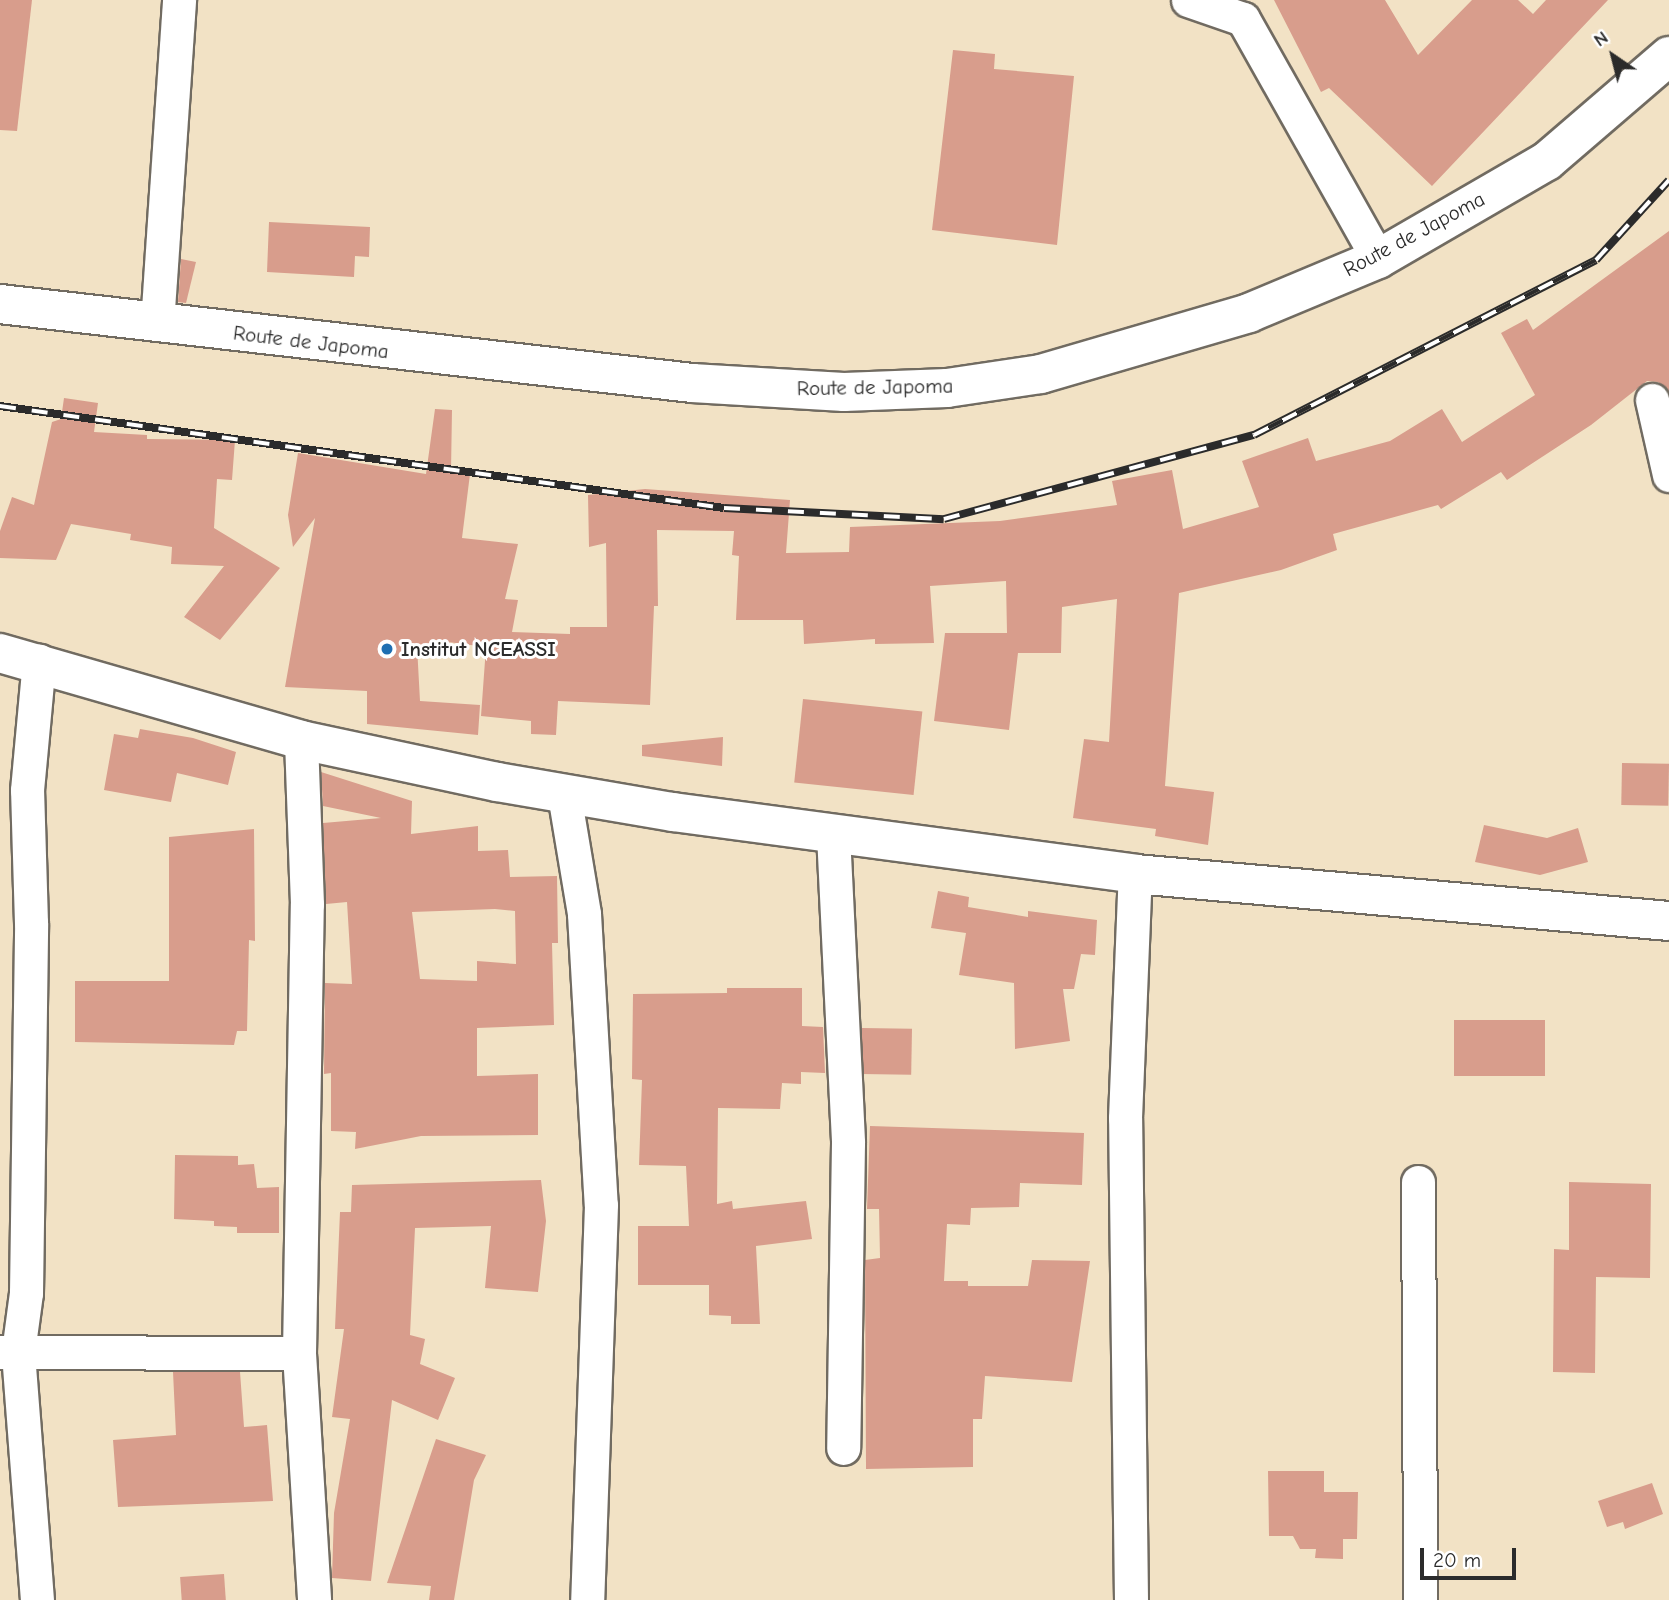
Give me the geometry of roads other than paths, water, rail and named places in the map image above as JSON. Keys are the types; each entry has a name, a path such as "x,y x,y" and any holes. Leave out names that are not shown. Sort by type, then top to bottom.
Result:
{"main road":[{"name":"Route de Japoma","path":"0,304 692,383 844,392 947,388 1041,374 1249,313 1378,259 1547,161 1669,56"},
{"path":"0,653 39,662 301,740 565,794 833,834 1135,874 1669,921"}],"street":[{"path":"157,324 178,0"},
{"path":"1188,0 1243,19 1378,259"},
{"path":"1651,400 1669,475"},
{"path":"37,1600 9,1352 26,1293 31,923 27,790 39,662"},
{"path":"301,740 307,904 299,1353 314,1600"},
{"path":"565,794 584,914 601,1205 587,1600"},
{"path":"833,834 848,1143 843,1448"},
{"path":"1131,1600 1125,1118 1135,874"},
{"path":"1418,1182 1420,1600"},
{"path":"9,1352 299,1353"}],"railway":[{"path":"0,406 724,508 944,519 1254,435 1596,260 1669,180"}],"place":[{"name":"Institut NCEASSI","path":"387,649"}]}
